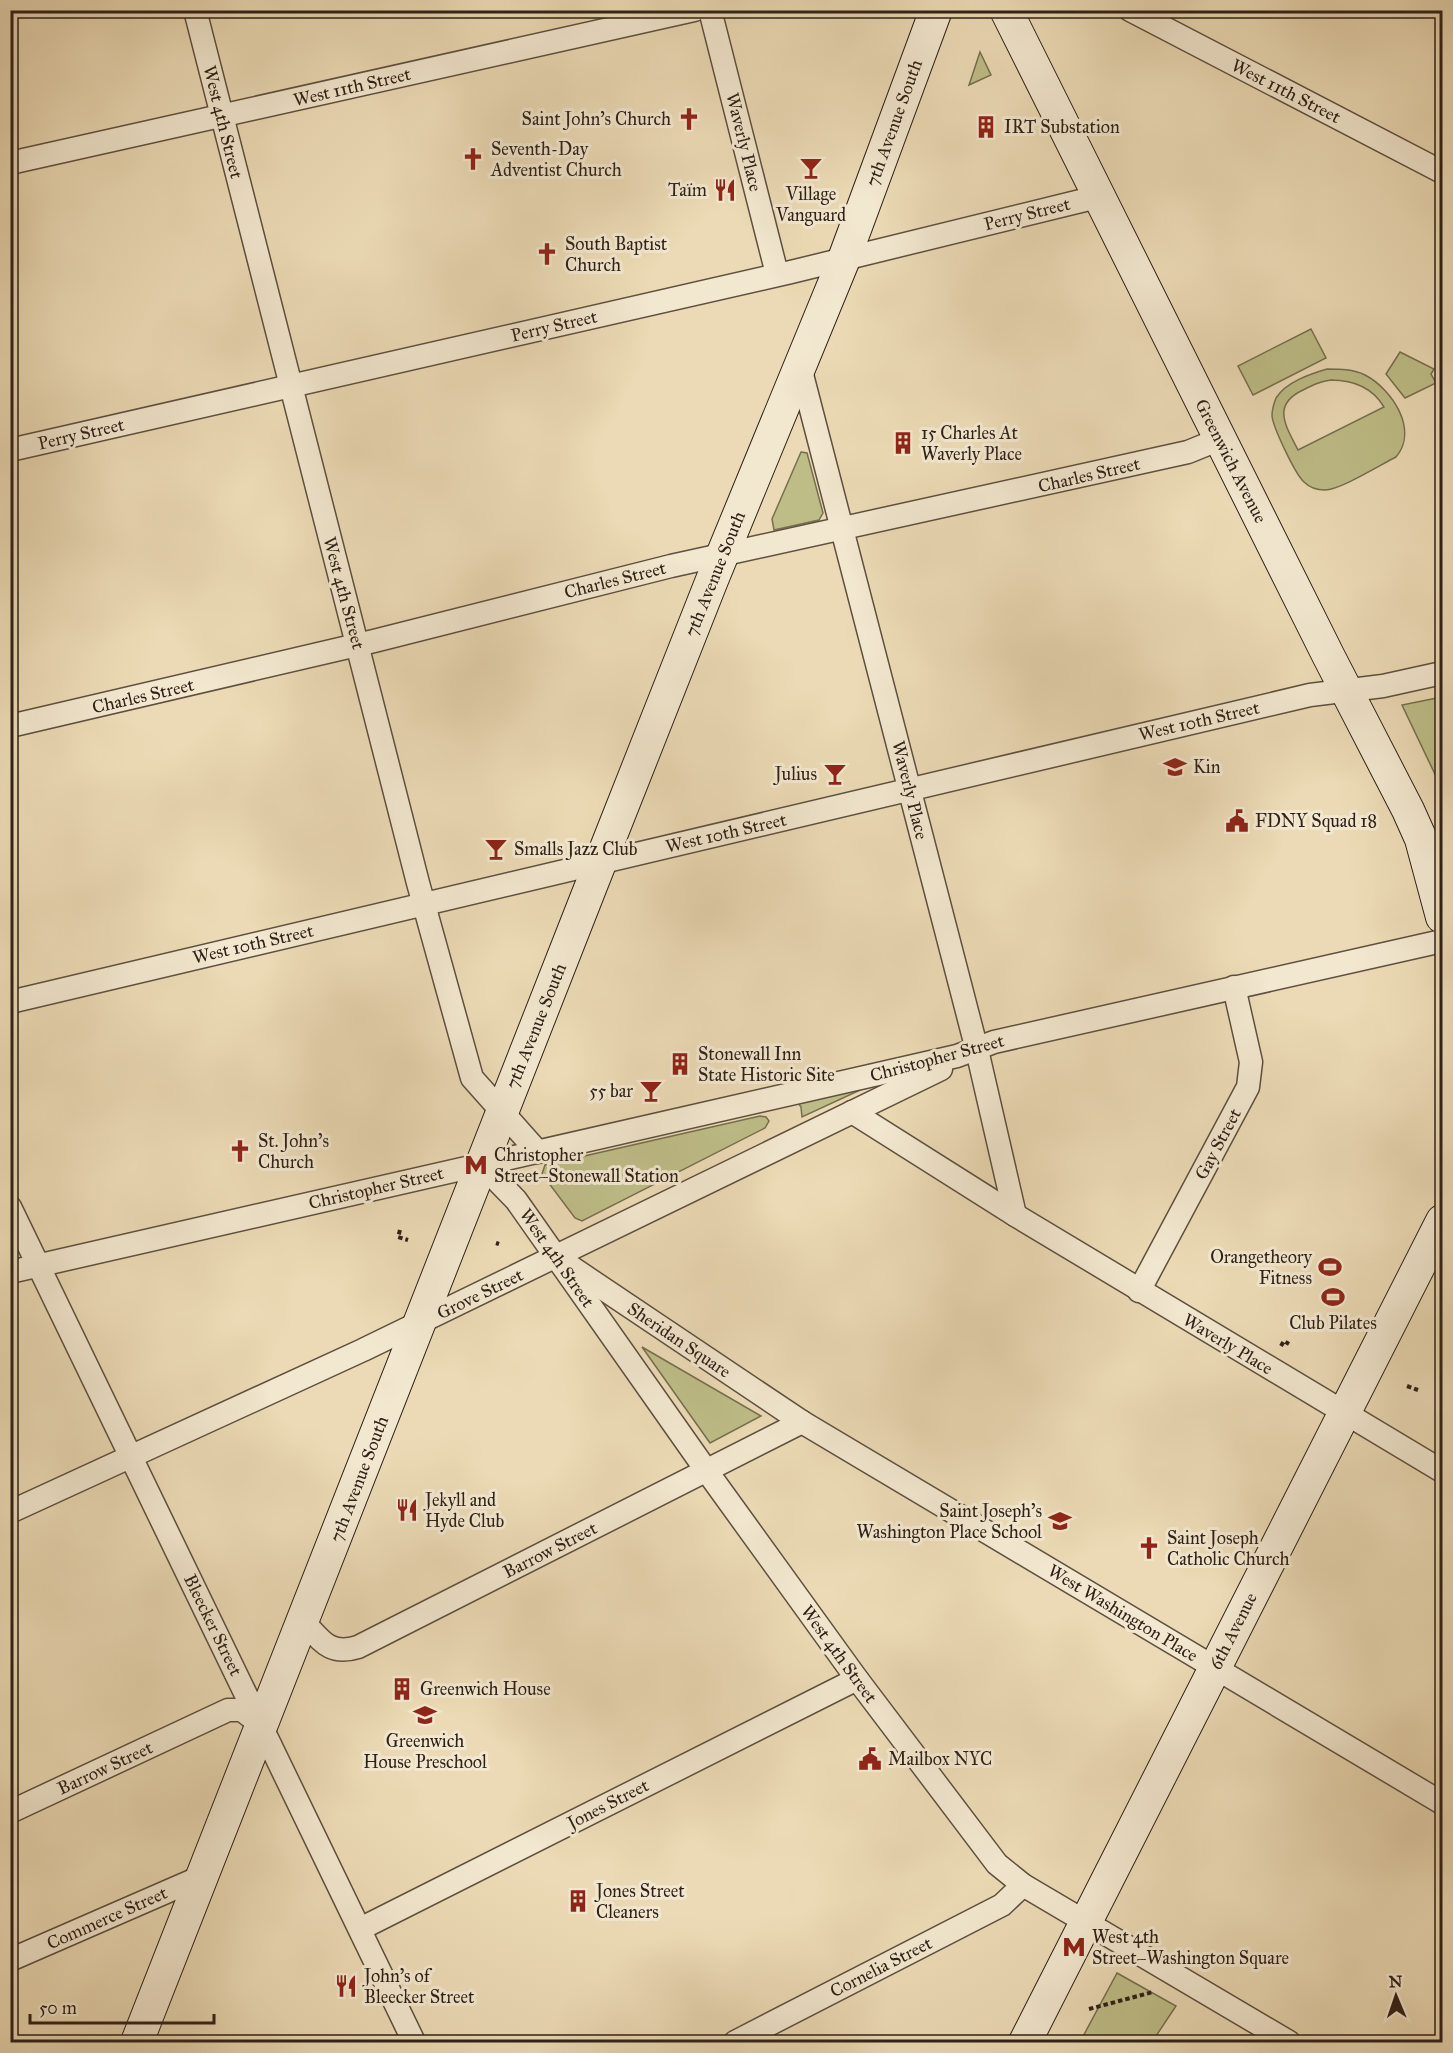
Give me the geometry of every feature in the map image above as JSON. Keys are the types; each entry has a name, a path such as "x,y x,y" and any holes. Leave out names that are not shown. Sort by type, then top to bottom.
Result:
{"main road":[{"name":"7th Avenue South","path":"137,2043 601,861 844,259 936,10"},
{"name":"Greenwich Avenue","path":"1006,10 1097,197 1415,826 1443,917"},
{"name":"6th Avenue","path":"1025,2043 1085,1921 1443,1221"}],"street":[{"name":"West 4th Street","path":"195,10 424,904 472,1078 538,1152"},
{"name":"West 11th Street","path":"10,163 694,10"},
{"name":"Waverly Place","path":"710,10 777,274"},
{"name":"West 11th Street","path":"1130,10 1443,172"},
{"name":"Perry Street","path":"10,450 844,259 893,245 1097,197"},
{"name":"Waverly Place","path":"800,367 977,1050 1015,1215"},
{"name":"Charles Street","path":"10,726 358,645 659,569 1188,452 1220,440"},
{"name":"West 10th Street","path":"10,1002 1310,695 1383,686 1443,673"},
{"name":"Christopher Street","path":"10,1272 482,1165 977,1050 994,1042 1443,940"},
{"name":"Gay Street","path":"1139,1291 1248,1087 1251,1062 1234,987"},
{"name":"Grove Street","path":"10,1512 420,1323 477,1293 557,1257 977,1050"},
{"name":"Waverly Place","path":"852,1112 1139,1291 1443,1471"},
{"name":"West 4th Street","path":"482,1165 516,1200 706,1470 857,1679 997,1864 1023,1885 1289,2043"},
{"name":"Bleecker Street","path":"10,1207 413,2042"},
{"name":"Sheridan Square","path":"557,1257 802,1422"},
{"name":"Barrow Street","path":"303,1621 331,1648 345,1651 358,1647 802,1422"},
{"name":"West Washington Place","path":"802,1422 1443,1803"},
{"name":"Jones Street","path":"360,1929 857,1679"},
{"name":"Barrow Street","path":"10,1812 228,1710 242,1710 262,1726"},
{"name":"Commerce Street","path":"10,1960 203,1876"},
{"name":"Cornelia Street","path":"735,2043 1002,1905 1023,1885"}],"path":[{"path":"1437,723 1443,734"},
{"path":"400,1230 398,1236 408,1240"},
{"path":"1281,1346 1284,1341 1289,1344"},
{"path":"1407,1386 1418,1390"},
{"path":"1089,2009 1153,1992"}],"shaded area":[{"path":"980,52 991,75 969,85"},
{"path":"1311,329 1326,358 1253,395 1238,366"},
{"path":"1400,352 1434,369 1431,374 1436,383 1405,398 1386,374"},
{"path":"1327,369 1351,370 1375,381 1393,400 1399,411 1405,435 1396,457 1350,482 1325,490 1311,487 1300,477 1285,450 1272,416 1275,400 1280,392 1299,379","holes":["1339,380 1362,386 1374,394 1384,407 1298,450 1284,417 1287,402 1293,396 1314,385"]},
{"path":"801,452 807,453 823,513 819,520 774,530 772,519"},
{"path":"1442,697 1442,789 1402,705"},
{"path":"871,1085 802,1117 798,1103"},
{"path":"760,1116 766,1117 769,1121 765,1128 582,1221 575,1218 542,1174 545,1165"},
{"path":"642,1347 761,1416 710,1443"},
{"path":"1117,1973 1176,2006 1152,2042 1080,2042"}],"place":[{"name":"Saint John's Church","path":"689,119"},
{"name":"IRT Substation","path":"986,127"},
{"name":"Seventh-Day Adventist Church","path":"473,159"},
{"name":"Village Vanguard","path":"811,168"},
{"name":"Taïm","path":"725,190"},
{"name":"South Baptist Church","path":"547,254"},
{"name":"15 Charles At Waverly Place","path":"903,443"},
{"name":"Kin","path":"1175,767"},
{"name":"Julius","path":"835,774"},
{"name":"FDNY Squad 18","path":"1237,821"},
{"name":"Smalls Jazz Club","path":"496,849"},
{"name":"Stonewall Inn State Historic Site","path":"680,1064"},
{"name":"55 bar","path":"651,1091"},
{"name":"St. John’s Church","path":"240,1151"},
{"name":"Christopher Street–Stonewall Station","path":"476,1165"},
{"name":"Orangetheory Fitness","path":"1330,1267"},
{"name":"Club Pilates","path":"1333,1297"},
{"name":"Jekyll and Hyde Club","path":"407,1510"},
{"name":"Saint Joseph's Washington Place School","path":"1060,1521"},
{"name":"Saint Joseph Catholic Church","path":"1149,1548"},
{"name":"Greenwich House","path":"402,1689"},
{"name":"Greenwich House Preschool","path":"425,1715"},
{"name":"Mailbox NYC","path":"870,1759"},
{"name":"Jones Street Cleaners","path":"578,1901"},
{"name":"West 4th Street–Washington Square","path":"1074,1947"},
{"name":"John's of Bleecker Street","path":"346,1986"}]}
